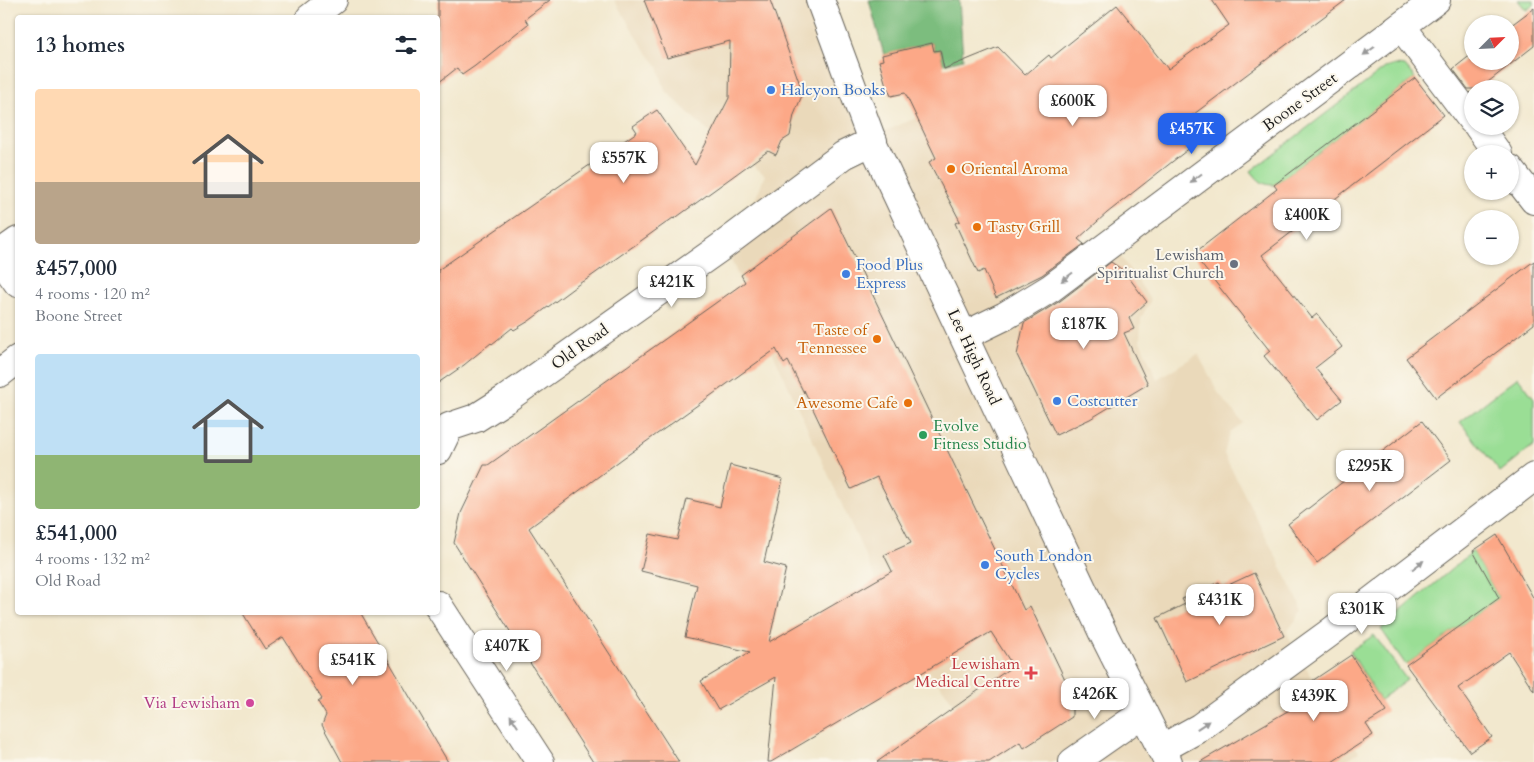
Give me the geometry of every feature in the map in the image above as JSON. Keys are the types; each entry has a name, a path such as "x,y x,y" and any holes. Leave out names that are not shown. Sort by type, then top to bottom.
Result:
{"main road":[{"path":"314,15 333,0"},
{"name":"Lee High Road","path":"820,0 873,141 1103,633 1164,755"},
{"name":"Boone Street","path":"964,336 1005,316 1051,288 1436,0"},
{"path":"1402,27 1464,109"},
{"name":"Old Road","path":"441,431 476,418 506,399 721,248 844,155 873,141"},
{"path":"1519,181 1534,200"},
{"path":"0,254 15,243"},
{"path":"0,258 15,279"},
{"path":"0,373 15,361"},
{"path":"1164,755 1341,624 1534,477"},
{"path":"440,608 540,762"},
{"path":"1072,762 1143,713"}],"shaded area":[{"path":"614,0 808,0 863,140 989,88 1059,203 1073,257 1088,279 1119,254 1151,300 1141,318 1140,341 1157,379 1198,354 1219,394 1243,423 1230,432 1224,454 1303,610 1287,632 1292,645 1359,752 1343,762 1000,762 902,637 731,260 765,175 703,127 665,90 658,67 645,50"}],"green space":[{"path":"869,0 959,0 963,59 943,64 940,50 934,51 932,43 884,55"},
{"path":"1518,0 1534,0 1534,5 1526,10"},
{"path":"1395,65 1405,66 1415,78 1274,185 1261,182 1251,171 1385,68"},
{"path":"1518,377 1534,398 1534,445 1500,472 1460,422"},
{"path":"1473,551 1499,598 1406,665 1381,629"},
{"path":"1374,635 1407,680 1380,700 1350,651"}],"building":[{"path":"438,0 550,0 525,19 528,24 475,66 462,75 457,68 440,81 440,15 438,15"},
{"path":"644,0 770,0 803,93 794,115 790,136 782,141 776,155 768,151 529,321 514,330 512,328 440,382 440,269 637,132 633,126 657,110 695,165 729,98 730,41 667,58"},
{"path":"1212,0 1346,0 1190,117 1205,136 1107,213 1078,239 1084,244 1042,275 996,298 984,270 978,273 955,223 960,221 929,162 936,158 905,93 891,96 879,61 883,60 882,55 932,43 934,51 940,50 944,69 998,47 1025,75 1049,55 1051,58 1117,5 1168,69 1229,25"},
{"path":"1534,8 1534,46 1519,58 1519,19"},
{"path":"1464,60 1464,70 1503,70 1491,80 1464,80 1464,84 1453,69"},
{"path":"1415,78 1444,115 1262,255 1312,318 1317,314 1342,347 1315,368 1342,400 1317,420 1264,356 1270,351 1193,254 1277,189 1274,185"},
{"path":"831,208 1024,610 1030,606 1072,694 1072,717 1024,748 1020,742 989,762 877,762 1013,666 991,632 771,762 768,762 776,677 718,710 701,681 750,652 685,637 697,585 641,571 650,534 677,540 687,499 720,507 730,465 783,479 764,562 786,568 769,642 892,571 884,555 911,543 877,477 851,489 804,390 804,393 788,361 784,364 776,349 529,528 679,762 593,762 454,543 461,513 484,465 488,465 745,282 741,275"},
{"path":"1534,261 1534,324 1436,398 1406,358"},
{"path":"1111,262 1124,271 1147,302 1129,318 1134,329 1124,333 1148,384 1090,419 1056,435 1017,355 1024,323 1060,301"},
{"path":"1422,421 1451,460 1317,563 1288,524"},
{"path":"1497,535 1534,599 1534,691 1509,652 1458,688 1492,737 1470,752 1406,665 1499,598 1473,551"},
{"path":"1254,573 1284,636 1187,682 1157,618 1185,604 1182,599 1219,582 1222,588"},
{"path":"244,615 362,615 448,762 342,762 322,725 326,715 318,702 322,699 283,637 265,649"},
{"path":"1351,655 1387,711 1366,724 1373,735 1332,762 1200,762 1291,709 1285,699"}],"place":[{"name":"Halcyon Books","path":"771,90"},
{"name":"Oriental Aroma","path":"951,169"},
{"name":"Tasty Grill","path":"977,227"},
{"name":"Lewisham Spiritualist Church","path":"1234,264"},
{"name":"Food Plus Express","path":"846,274"},
{"name":"Taste of Tennessee","path":"877,339"},
{"name":"Costcutter","path":"1057,401"},
{"name":"Awesome Cafe","path":"908,403"},
{"name":"Evolve Fitness Studio","path":"923,435"},
{"name":"South London Cycles","path":"985,565"},
{"name":"Lewisham Medical Centre","path":"1031,673"},
{"name":"Via Lewisham","path":"250,703"}]}
